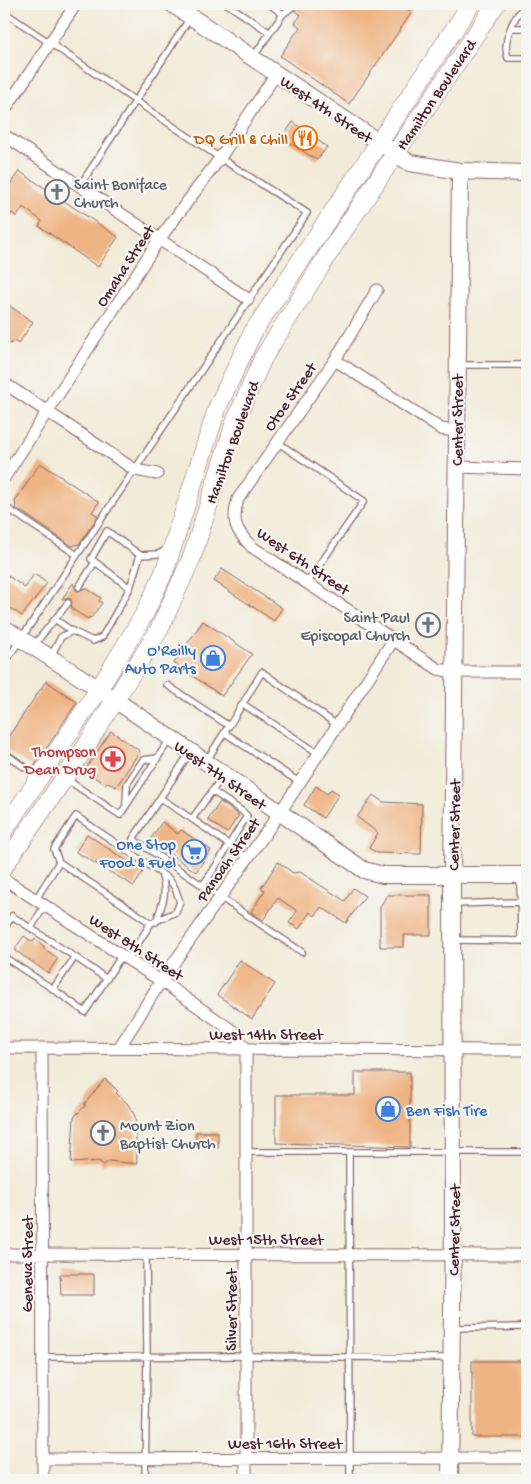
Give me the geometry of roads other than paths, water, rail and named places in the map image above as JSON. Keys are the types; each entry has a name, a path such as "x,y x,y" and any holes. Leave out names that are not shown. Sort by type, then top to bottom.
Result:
{"main road":[{"name":"West 4th Street","path":"172,4 410,163 460,171 527,173"},
{"name":"Hamilton Boulevard","path":"4,830 99,689 145,613 165,570 218,406 236,365 268,308 471,4"},
{"name":"Hamilton Boulevard","path":"4,866 116,700 159,630 182,581 234,422 263,358 395,154 496,4"},
{"name":"Center Street","path":"450,1480 453,1152 452,876 456,365 460,171"},
{"name":"West 7th Street","path":"4,628 116,700 279,814 374,874 524,875"}],"street":[{"path":"4,110 76,4"},
{"name":"Omaha Street","path":"4,478 158,241 220,158 276,74"},
{"path":"4,135 158,241 248,300"},
{"name":"Otoe Street","path":"236,523 238,499 335,360 377,290"},
{"path":"335,360 441,429 456,431"},
{"path":"4,383 135,470 158,474"},
{"path":"456,468 527,469"},
{"name":"West 6th Street","path":"236,523 239,534 252,547 438,669 454,672 527,672"},
{"name":"Panoah Street","path":"120,1048 161,981 279,814 394,639"},
{"name":"West 8th Street","path":"4,878 161,981 233,1031 246,1049"},
{"name":"West 14th Street","path":"4,1048 527,1050"},
{"name":"Geneva Street","path":"42,1048 43,1480"},
{"name":"Silver Street","path":"246,1049 246,1480"},
{"name":"West 15th Street","path":"4,1254 527,1255"},
{"name":"West 16th Street","path":"43,1459 527,1458"}],"lane":[{"path":"227,4 270,32"},
{"path":"269,4 283,14"},
{"path":"527,5 521,9 511,28 505,49 508,58 527,58"},
{"path":"252,58 283,14 291,8"},
{"path":"4,12 220,158 307,213 77,555 27,643"},
{"path":"79,187 191,16"},
{"path":"511,28 527,28"},
{"path":"456,365 527,366"},
{"path":"277,442 364,501 307,583"},
{"path":"4,506 77,555"},
{"path":"130,588 91,559 107,531 140,554 158,554 173,547"},
{"path":"56,620 72,631 93,641 102,637 130,588 140,554"},
{"path":"79,587 95,562"},
{"path":"4,664 56,620 68,604"},
{"path":"50,658 62,638 72,631"},
{"path":"206,763 262,672 337,725"},
{"path":"167,685 229,726"},
{"path":"243,704 318,753"},
{"path":"225,732 299,782"},
{"path":"64,778 120,815 170,738"},
{"path":"190,752 133,839 302,952"},
{"path":"4,753 39,777"},
{"path":"126,806 127,784 143,760 157,758"},
{"path":"192,819 223,775"},
{"path":"202,886 224,856 228,845 246,816 212,791"},
{"path":"160,798 248,858"},
{"path":"76,816 161,873 176,888 180,902 176,912 154,922 59,862 54,849 76,816"},
{"path":"213,833 217,826"},
{"path":"31,928 40,902 59,862"},
{"path":"4,957 85,1012 107,979 154,922 165,897 166,888 161,873"},
{"path":"452,940 524,941 520,902 524,875"},
{"path":"453,904 520,902"},
{"path":"4,929 12,916 107,979"},
{"path":"53,989 75,957"},
{"path":"246,1152 527,1152"},
{"path":"349,1152 348,1357 350,1480"},
{"path":"145,1480 146,1254"},
{"path":"452,1328 527,1327"},
{"path":"42,1357 452,1358"}],"place":[{"name":"DQ Grill & Chill","path":"305,138"},
{"name":"Saint Boniface Church","path":"57,192"},
{"name":"Saint Paul Episcopal Church","path":"428,625"},
{"name":"O'Reilly Auto Parts","path":"213,658"},
{"name":"Thompson Dean Drug","path":"113,759"},
{"name":"One Stop Food & Fuel","path":"194,852"},
{"name":"Ben Fish Tire","path":"388,1109"},
{"name":"Mount Zion Baptist Church","path":"103,1133"}]}
